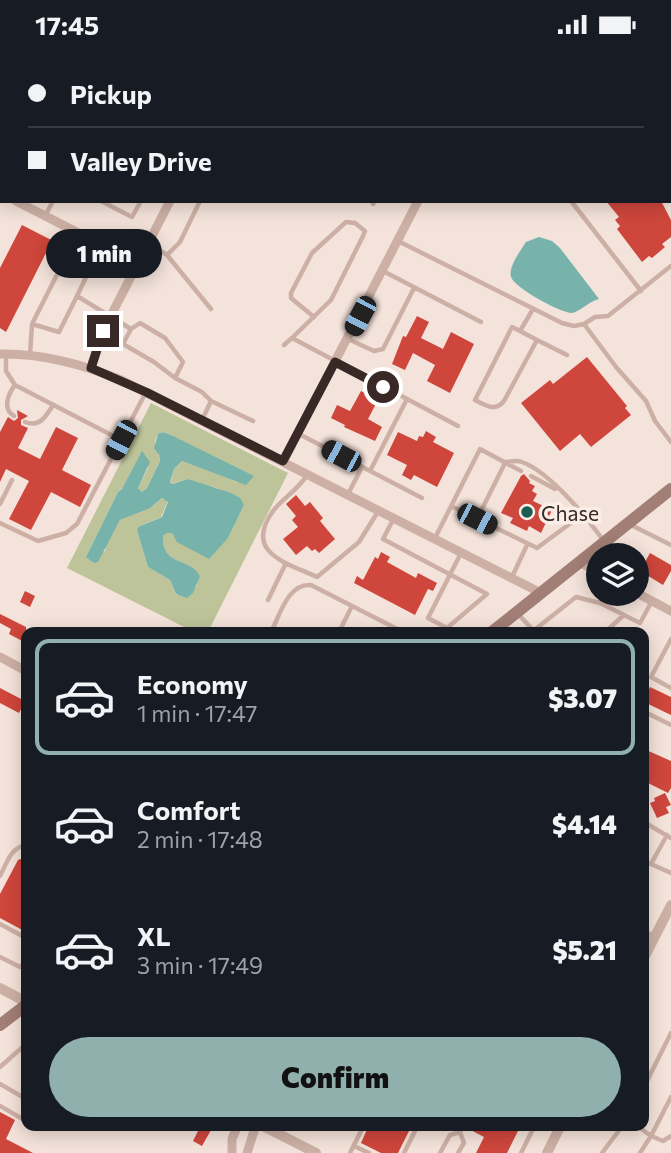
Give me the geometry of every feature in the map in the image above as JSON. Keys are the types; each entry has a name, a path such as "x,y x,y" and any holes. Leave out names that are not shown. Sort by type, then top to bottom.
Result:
{"main road":[{"path":"498,627 671,489"},
{"path":"0,1025 21,1008"}],"street":[{"path":"20,203 137,263"},
{"path":"91,368 110,317 168,203"},
{"path":"283,461 417,203"},
{"path":"3,354 58,359 91,368 146,392 541,593"},
{"path":"579,562 586,566"},
{"path":"649,599 671,611"},
{"path":"0,657 21,668"},
{"path":"649,946 671,905"},
{"path":"0,988 21,1001"},
{"path":"232,1153 232,1139 235,1131"},
{"path":"247,1153 254,1131"},
{"path":"283,1131 316,1153"},
{"path":"547,1153 558,1131"}],"lane":[{"path":"45,216 52,203"},
{"path":"105,203 132,217 140,203"},
{"path":"167,255 180,241 199,203"},
{"path":"573,203 641,291"},
{"path":"284,345 314,317 331,300 365,230 355,223 346,222 312,253 291,293 295,303 314,317"},
{"path":"398,241 569,326 584,324 595,317 608,316 671,267"},
{"path":"148,243 167,255 211,309"},
{"path":"30,356 32,324 65,258 89,271 59,332 32,324"},
{"path":"383,271 481,322"},
{"path":"348,339 374,351 383,349 414,288"},
{"path":"77,296 131,329"},
{"path":"520,331 533,309"},
{"path":"175,378 183,362 165,338 139,323 131,329 123,344 155,362 175,378 202,392 211,401 253,421"},
{"path":"584,324 646,401 655,421 671,442"},
{"path":"537,339 501,405 492,407 475,400 512,327 537,339 567,355"},
{"path":"292,338 458,426"},
{"path":"3,354 6,371 15,385 121,440"},
{"path":"14,416 7,408 15,385"},
{"path":"0,523 38,541 66,533 77,524 146,392"},
{"path":"370,471 407,399"},
{"path":"202,420 211,401"},
{"path":"25,422 40,422 53,405"},
{"path":"298,433 422,498"},
{"path":"434,538 480,449 521,471"},
{"path":"477,519 505,463 515,460 522,462 562,492 605,542"},
{"path":"348,494 362,467"},
{"path":"307,474 301,485 274,511 265,527 262,540 266,550 286,563 317,577 359,543 379,510"},
{"path":"531,476 562,492"},
{"path":"0,504 12,480"},
{"path":"451,506 537,548 583,514"},
{"path":"394,518 383,539 487,594 448,627"},
{"path":"628,523 671,545"},
{"path":"511,577 527,545"},
{"path":"445,627 428,618 462,552"},
{"path":"268,600 286,563"},
{"path":"274,627 290,595 299,586 311,585 393,627"},
{"path":"539,627 576,597 586,600"},
{"path":"606,606 640,624 652,601"},
{"path":"342,627 352,606"},
{"path":"517,612 530,627"},
{"path":"611,627 624,615"},
{"path":"671,639 651,677 671,688"},
{"path":"649,714 671,725"},
{"path":"649,825 669,836 651,864 671,873"},
{"path":"0,876 12,853 21,846"},
{"path":"0,924 21,935"},
{"path":"649,933 655,936"},
{"path":"0,957 21,966"},
{"path":"649,1077 671,1033"},
{"path":"0,1067 21,1048"},
{"path":"0,1084 21,1096"},
{"path":"640,1153 671,1097"},
{"path":"0,1106 21,1118"},
{"path":"665,1109 671,1112"},
{"path":"351,1153 361,1131"},
{"path":"404,1153 415,1131"},
{"path":"521,1153 532,1131"},
{"path":"602,1153 618,1131"},
{"path":"644,1131 663,1141 671,1136"},
{"path":"440,1153 450,1135 460,1132 464,1143 458,1153"},
{"path":"354,1146 369,1153"}],"green space":[{"path":"151,403 288,473 211,627 184,627 67,568","holes":["161,432 170,434 238,483 182,461 174,469 170,484 188,479 217,488 244,505 228,538 176,538 172,533 163,536 167,553 195,570 199,576 196,587 176,595 170,580 148,567 137,530 138,527 161,517 168,501 162,498 154,505 120,520 105,551 86,557 118,492 149,466 138,488 142,492 147,488 160,461 156,439"]}],"water":[{"path":"539,237 552,241 560,248 599,299 571,313 538,299 514,282 511,268 516,259 526,242"},
{"path":"162,432 254,476 246,485 182,461 174,469 170,482 172,484 188,479 231,493 240,498 244,505 228,538 209,559 177,542 172,533 163,536 167,553 200,576 193,593 187,598 176,594 170,580 148,567 137,530 138,527 162,517 168,502 162,498 150,508 120,520 98,562 94,563 86,557 142,451 150,462 138,488 142,492 147,488 160,461 154,448 158,434"}],"building":[{"path":"608,203 662,203 671,220 671,237 662,244 665,247 652,258 649,256 642,262 617,229 620,226 615,220 619,217"},
{"path":"22,225 61,245 56,256 47,251 6,332 0,328 0,268"},
{"path":"417,316 429,322 421,338 443,349 451,332 474,344 450,393 427,381 435,365 413,353 405,370 392,364 403,336 406,337"},
{"path":"587,357 627,406 625,408 631,415 591,447 580,434 560,451 521,403 550,380 553,384"},
{"path":"361,391 378,400 368,419 382,427 375,441 331,418 337,405 350,411"},
{"path":"17,410 28,416 21,420 21,425 28,428 18,448 40,459 56,427 78,438 62,470 91,485 80,507 51,492 31,530 9,519 29,481 6,469 0,482 0,432 8,417 14,421 18,418"},
{"path":"426,431 436,437 433,442 454,453 437,487 414,475 411,480 402,475 407,465 387,455 398,432 417,441"},
{"path":"524,474 529,483 535,486 532,491 537,494 533,501 552,510 541,533 529,526 527,531 510,523 513,518 501,513"},
{"path":"296,495 305,506 310,502 323,518 320,521 335,539 319,553 307,546 296,555 283,539 298,527 292,520 296,516 286,504"},
{"path":"381,552 390,557 387,562 416,578 418,573 437,583 433,591 428,589 415,615 354,583 357,576 363,580 375,557 378,559"},
{"path":"649,555 671,565 671,571 663,585 649,576"},
{"path":"25,591 35,596 30,607 20,602"},
{"path":"0,614 26,627 21,627 21,640 9,634 11,629 0,623"},
{"path":"650,687 671,697 671,715 649,704"},
{"path":"0,688 21,699 21,709 19,713 0,703"},
{"path":"649,751 671,761 671,788 668,793 649,784"},
{"path":"665,793 671,805 666,807 669,813 657,818 650,803"},
{"path":"21,859 21,929 0,918 0,894"},
{"path":"0,1112 15,1120 6,1139 33,1153 0,1153"},
{"path":"198,1131 210,1131 202,1146 193,1141"},
{"path":"366,1131 409,1131 398,1153 381,1153 361,1143"},
{"path":"473,1131 518,1131 507,1153 476,1153 484,1137"}],"place":[{"name":"Chase","path":"527,512"}],"route":[{"path":"103,331 91,368 146,392 283,461 335,362 383,387"}]}
